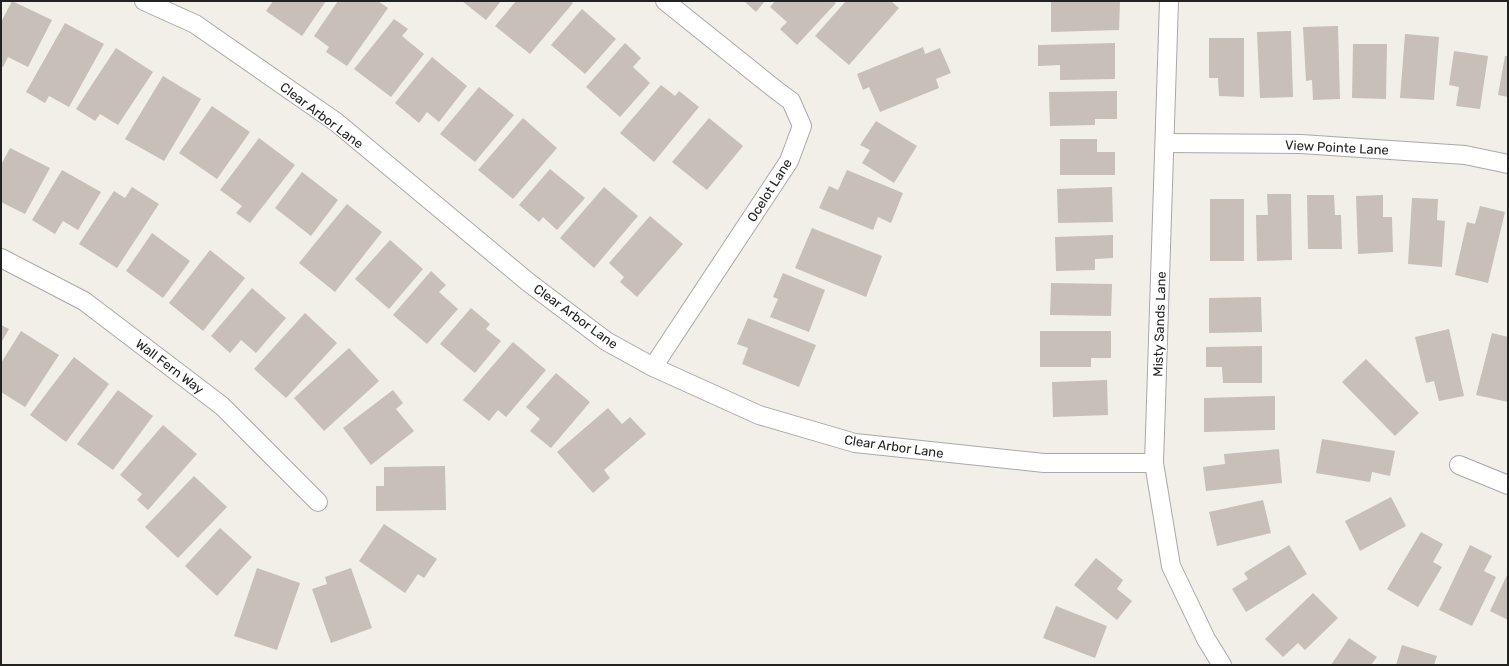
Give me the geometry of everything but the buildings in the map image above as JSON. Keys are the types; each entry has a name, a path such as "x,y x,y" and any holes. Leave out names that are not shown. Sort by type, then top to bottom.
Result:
{"street":[{"name":"Clear Arbor Lane","path":"144,1 195,24 336,122 528,282 606,341 653,367 758,415 854,443 1044,463 1154,463"},
{"name":"Ocelot Lane","path":"653,367 789,162 802,126 791,101 665,1"},
{"name":"Misty Sands Lane","path":"1169,1 1154,463 1171,566 1206,639 1222,665"},
{"name":"View Pointe Lane","path":"1165,143 1301,144 1465,155 1508,164"},
{"name":"Wall Fern Way","path":"1,258 84,301 222,406 318,502"},
{"path":"1459,466 1508,485"}]}
